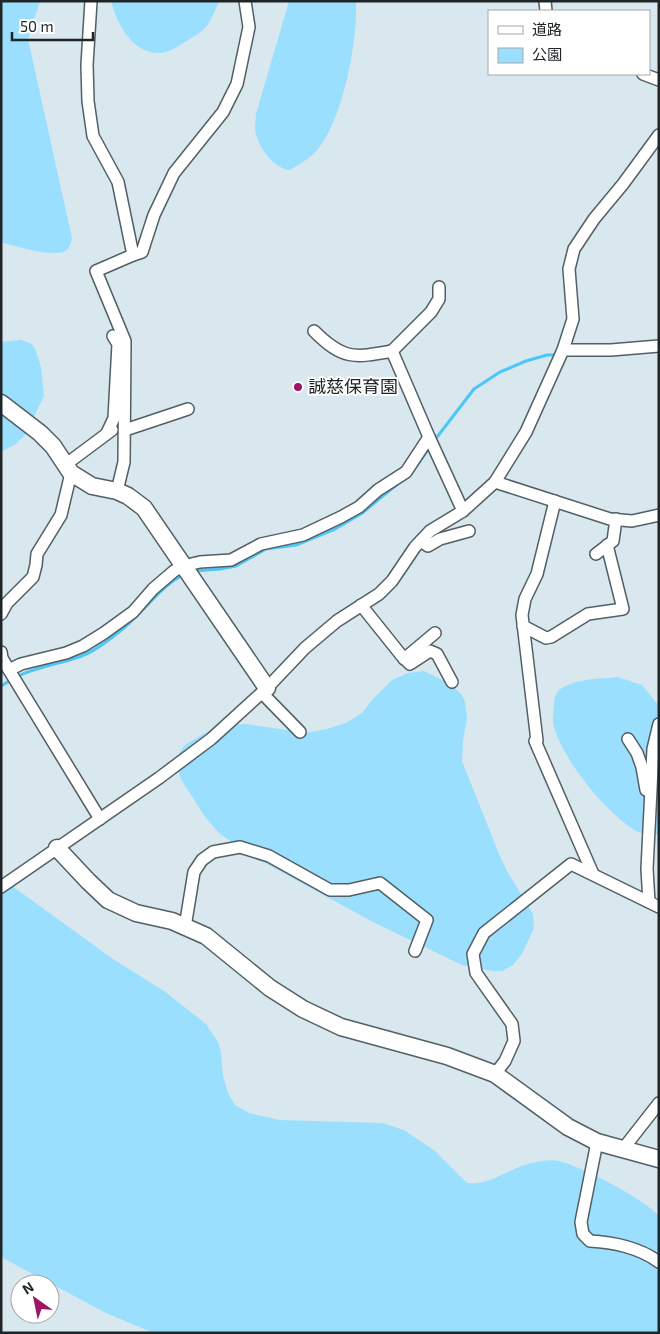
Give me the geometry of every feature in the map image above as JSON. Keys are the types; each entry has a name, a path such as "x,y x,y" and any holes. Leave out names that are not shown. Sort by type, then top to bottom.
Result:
{"street":[{"path":"91,1 87,66 88,101 94,136 118,182 133,255"},
{"path":"117,491 124,462 125,340 96,271 142,252 154,215 174,173 223,112 237,84 249,27 245,1"},
{"path":"646,75 659,80"},
{"path":"1,887 211,740 305,648 337,620 379,594 392,581 421,540 430,531 463,511 495,482 526,432 563,350 573,320 569,269 574,249 594,219 623,184 659,135"},
{"path":"314,331 326,343 344,354 362,356 392,351 431,312 439,299 440,287"},
{"path":"1,614 7,603 33,577 37,554 61,516 68,469 107,433 114,418 118,344 114,336"},
{"path":"563,350 611,350 659,346"},
{"path":"392,351 463,511"},
{"path":"1,403 40,433 53,446 68,469 92,486 117,491 128,496 144,508 264,690 300,732"},
{"path":"107,433 188,409"},
{"path":"9,670 21,664 66,653 83,646 133,612 153,589 174,571 183,566 200,562 231,560 261,544 303,535 342,517 359,507 378,490 406,472 429,437"},
{"path":"495,482 616,519 632,521 659,515"},
{"path":"555,501 536,574 525,599 522,614 523,626 537,741 535,740 593,874"},
{"path":"596,554 613,541 616,519"},
{"path":"421,540 428,546 440,539 468,531"},
{"path":"523,626 546,638 551,637 588,614 623,610 607,545"},
{"path":"361,606 404,659 410,664 430,651 438,654 452,682"},
{"path":"404,659 435,633"},
{"path":"2,656 100,818"},
{"path":"654,904 648,869 653,749 659,724"},
{"path":"628,739 637,753 651,801"},
{"path":"57,848 108,900 136,913 172,921 206,936 270,988 303,1009 340,1026 447,1056 495,1074 568,1127 597,1142 659,1159"},
{"path":"185,927 194,872 202,860 213,852 240,848 269,856 330,890 349,890 380,883 427,920 415,951"},
{"path":"495,1074 505,1061 514,1041 512,1024 476,974 473,954 484,933 571,864 654,904"},
{"path":"623,1149 659,1103"},
{"path":"597,1142 581,1222 583,1234 590,1242 606,1242 635,1249 659,1262"}],"green space":[{"path":"1,1 40,1 28,39 72,238 68,248 59,253 34,251 1,242"},
{"path":"111,1 219,1 204,29 177,47 161,53 142,49 134,43 117,19"},
{"path":"289,1 356,1 351,57 342,99 335,119 318,149 290,170 278,166 268,157 255,132 256,114"},
{"path":"21,340 32,344 36,351 41,367 44,396 25,435 16,444 1,452 1,342"},
{"path":"424,671 442,680 462,695 467,718 462,761 499,854 533,914 534,928 522,954 513,965 502,971 462,965 373,922 263,862 220,834 205,817 181,779 175,763 177,756 185,745 203,734 227,725 246,724 306,733 346,723 362,713 392,680 408,673"},
{"path":"618,677 642,685 659,706 659,834 646,834 636,831 610,810 586,784 566,755 553,725 555,698 559,690 580,681"},
{"path":"1,878 113,959 164,991 206,1024 218,1042 223,1076 228,1093 235,1105 249,1113 280,1120 382,1123 404,1130 435,1151 467,1183 491,1180 528,1164 556,1160 597,1176 640,1201 659,1216 659,1333 154,1333 106,1313 60,1288 60,1274 33,1274 1,1257"}],"waterway":[{"path":"434,441 474,389 500,372 526,361 547,355 559,355"},
{"path":"411,474 430,447"},
{"path":"193,571 236,566 266,549 296,545 335,529 361,514 400,482"},
{"path":"16,677 39,668 79,657 93,650 124,628 159,593 185,574"},
{"path":"1,686 11,680"}],"place":[{"name":"誠慈保育園","path":"298,387"}]}
